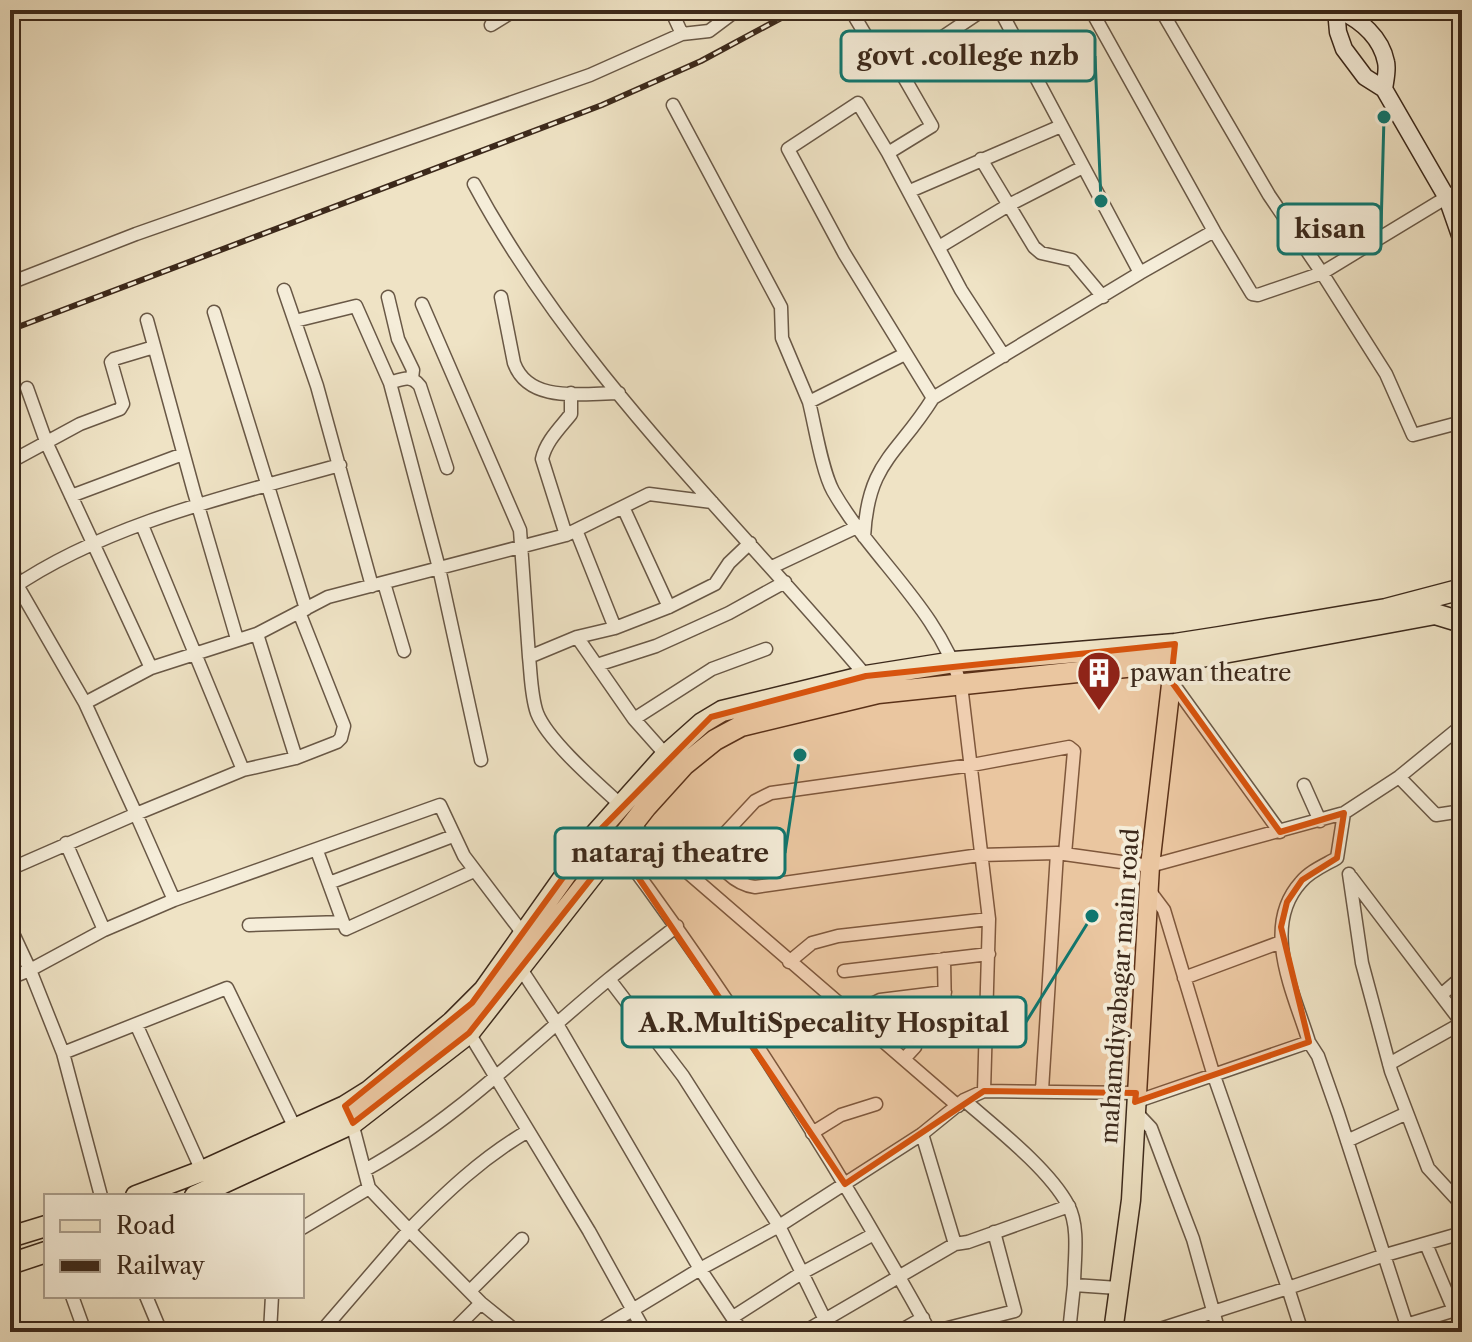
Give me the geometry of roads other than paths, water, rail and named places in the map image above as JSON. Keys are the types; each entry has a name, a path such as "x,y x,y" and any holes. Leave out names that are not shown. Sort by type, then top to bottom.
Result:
{"highway":[{"path":"1460,623 1456,607 1462,591"},
{"path":"141,1194 296,1130 349,1115 369,1091 462,1014 484,990 591,839 666,755 702,723 722,711 866,676 954,662 1174,662 1462,591"},
{"path":"199,1194 349,1115 469,1033 646,807 684,765 725,733 741,726 878,693 1174,662 1435,614 1460,623"},
{"path":"10,1237 44,1227"},
{"path":"10,1264 44,1253"}],"main road":[{"path":"1384,89 1387,64 1382,51 1360,21 1338,10 1338,32 1344,49 1365,77 1384,89 1447,198 1462,241"},
{"name":"mahamdiyabagar main road","path":"1113,1332 1131,1200 1150,866 1174,662"}],"street":[{"path":"491,25 515,10"},
{"path":"671,10 682,34"},
{"path":"10,283 136,234 590,75 682,34 709,31 737,10"},
{"path":"898,67 983,10"},
{"path":"1000,10 1081,168 1140,273"},
{"path":"1091,10 1252,294 1258,295 1322,273 1462,188"},
{"path":"1161,10 1269,195 1386,374 1413,435 1462,422"},
{"path":"852,12 875,49 898,67 932,126 888,153"},
{"path":"933,398 844,253 788,149 858,103 910,191 961,290 1004,356"},
{"path":"673,105 781,307 782,338 809,402 831,488 860,532 925,612 954,662 961,685 972,765 989,919 984,1091"},
{"path":"910,191 1061,126"},
{"path":"981,159 1034,247 1041,253 1072,260 1103,297"},
{"path":"939,247 1007,206 1081,168"},
{"path":"474,184 497,227 565,326 647,429 866,676"},
{"path":"860,532 871,486 880,467 933,398 1214,231"},
{"path":"284,290 378,584 404,651"},
{"path":"388,297 398,339 413,370 412,378"},
{"path":"501,297 514,363 530,386 571,393 619,393"},
{"path":"422,304 512,507 523,547 529,657 536,711 595,781 621,805"},
{"path":"295,321 356,306 390,383 439,568 481,760"},
{"path":"10,869 243,770 296,758 337,742 344,731 303,610 214,312"},
{"path":"147,320 237,639"},
{"path":"10,462 80,424 120,409 123,404 111,362 154,347"},
{"path":"809,402 905,354"},
{"path":"390,383 412,378"},
{"path":"412,378 420,386 447,468"},
{"path":"27,388 47,444 151,668"},
{"path":"571,393 571,414 560,426 542,459 571,533 615,628"},
{"path":"71,496 183,454"},
{"path":"13,588 92,544 142,525 198,505 340,465"},
{"path":"85,703 151,668 257,634 328,597 571,533 649,494 712,502"},
{"path":"623,507 669,607"},
{"path":"142,525 243,770"},
{"path":"772,567 860,532"},
{"path":"529,657 577,637 615,628 669,607 715,584 729,563 750,543"},
{"path":"10,559 13,588 85,703 174,900"},
{"path":"597,665 656,646 729,613 785,582"},
{"path":"257,634 296,758"},
{"path":"577,637 634,719 666,755"},
{"path":"634,719 712,669 766,649"},
{"path":"1174,662 1280,832"},
{"path":"1042,1090 1061,854 1072,748 763,795 714,845 713,851 720,865 747,886 755,887 980,855 1061,854 1150,866 1344,813 1399,777 1462,723"},
{"path":"1399,777 1436,815 1462,811"},
{"path":"1304,785 1320,821"},
{"path":"10,978 104,930 174,900 440,805 453,836 474,871 524,935"},
{"path":"1344,813 1337,858 1462,1023 1389,1064"},
{"path":"634,826 904,1059 1020,1149 1069,1206 1073,1225 1074,1285 1069,1332"},
{"path":"329,883 453,836"},
{"path":"66,843 104,930"},
{"path":"617,846 677,926 845,1184 931,1332 1015,1311 994,1232"},
{"path":"317,851 346,929 474,871"},
{"path":"1337,858 1314,871 1292,893 1284,912 1281,942 1309,1042 1318,1056 1407,1329 1453,1308 1426,1244"},
{"path":"1349,874 1362,963 1389,1064 1428,1168 1462,1205"},
{"path":"1149,890 1164,910 1214,1076 1302,1332"},
{"path":"789,962 812,943 838,936 989,919"},
{"path":"249,925 343,922"},
{"path":"365,1170 405,1147 497,1076 609,979 677,926"},
{"path":"10,927 63,1053 100,1194"},
{"path":"1184,978 1281,942"},
{"path":"844,971 989,954"},
{"path":"904,1059 914,1050 914,1037 943,1019 944,959"},
{"path":"521,969 557,1024 700,1269 742,1332"},
{"path":"1441,995 1462,977"},
{"path":"609,979 683,1076 779,1226 831,1332"},
{"path":"63,1053 227,988 296,1130"},
{"path":"858,1020 870,1005 880,1000 945,992"},
{"path":"136,1024 202,1171"},
{"path":"469,1033 589,1231 645,1332"},
{"path":"596,1332 779,1226 922,1134 961,1103 984,1091 1042,1090 1135,1102 1309,1042"},
{"path":"1135,1102 1151,1128 1193,1239 1219,1332"},
{"path":"812,1133 841,1115 876,1104"},
{"path":"1347,1141 1407,1113"},
{"path":"349,1115 369,1188 481,1303 517,1332"},
{"path":"321,1332 409,1230 471,1170 528,1131"},
{"path":"922,1134 955,1244"},
{"path":"304,1227 369,1188"},
{"path":"804,1332 955,1244 1069,1206"},
{"path":"1151,1332 1462,1233"},
{"path":"733,1317 800,1274 874,1234"},
{"path":"470,1291 522,1239"},
{"path":"1074,1285 1118,1288"},
{"path":"73,1298 85,1332"},
{"path":"147,1298 161,1332"},
{"path":"270,1332 272,1298"},
{"path":"452,1332 481,1303"},
{"path":"898,1332 923,1318"}],"railway":[{"path":"10,330 602,105 701,61 796,10"}],"place":[{"name":"kisan","path":"1384,117"},
{"name":"govt .college nzb","path":"1101,201"},
{"name":"pawan theatre","path":"1099,712"},
{"name":"nataraj theatre","path":"800,755"},
{"name":"A.R.MultiSpecality Hospital","path":"1092,916"}]}
